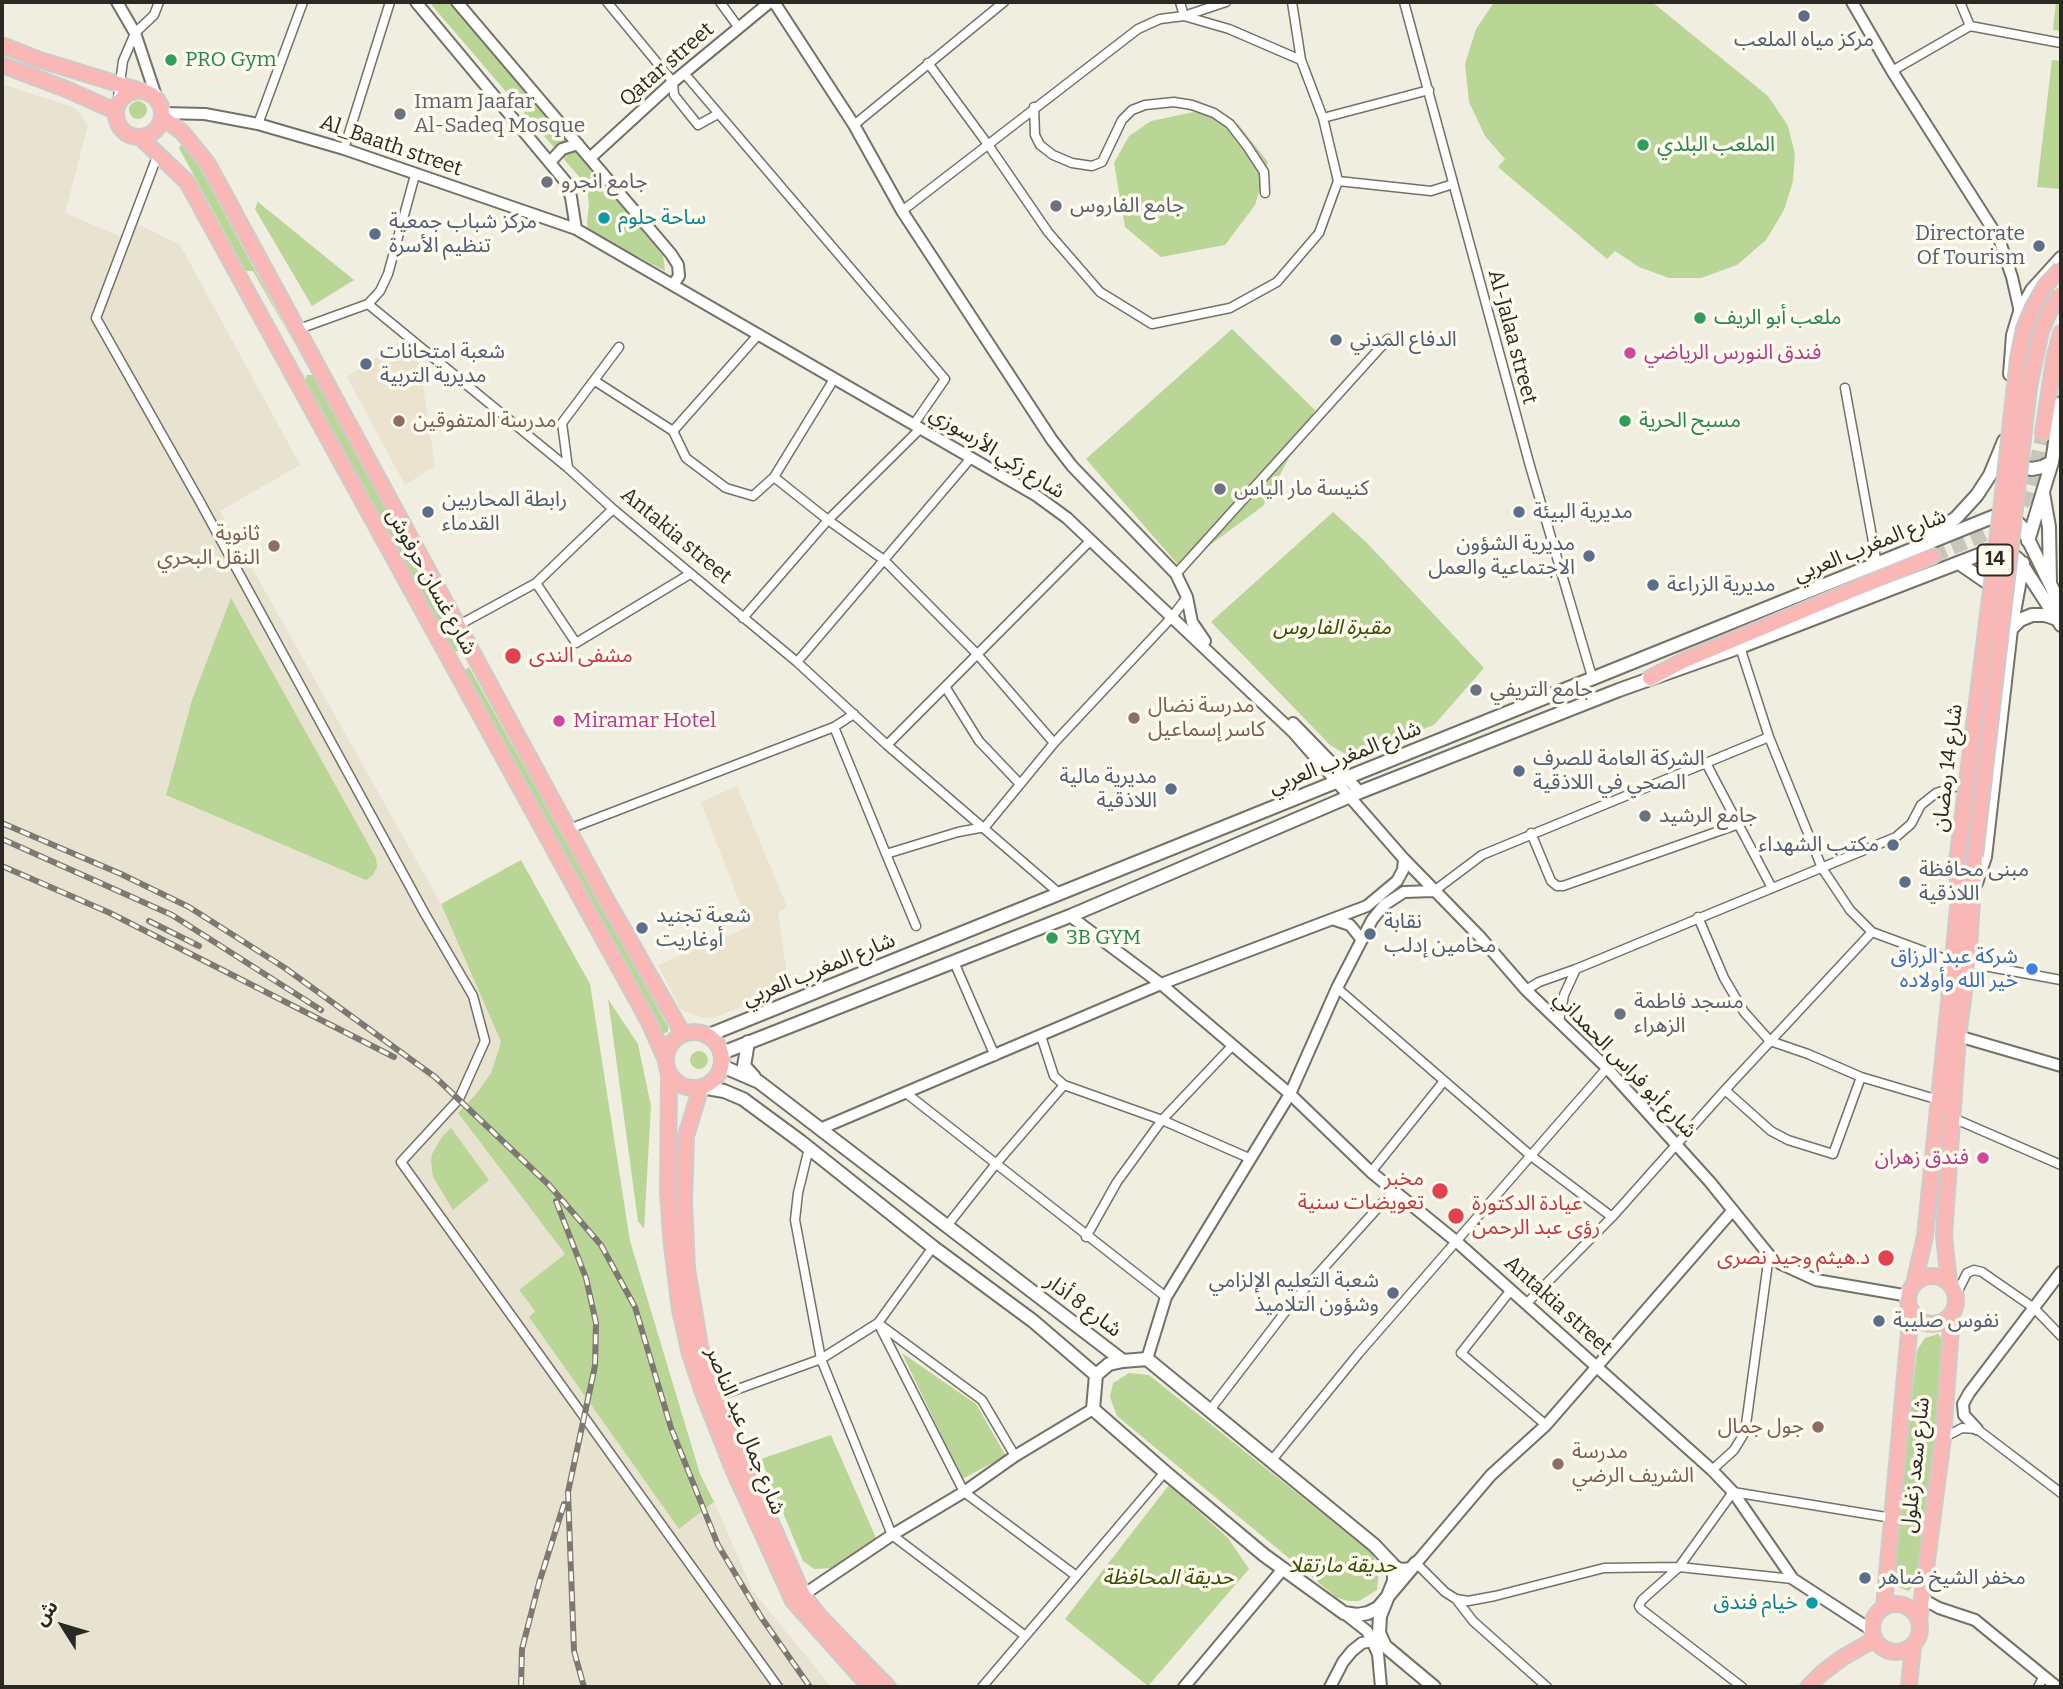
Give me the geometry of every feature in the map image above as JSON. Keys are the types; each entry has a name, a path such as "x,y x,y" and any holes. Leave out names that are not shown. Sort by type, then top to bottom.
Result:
{"main road":[{"path":"2,45 40,60 152,94 161,110 160,123 152,133 132,137 119,127 116,108 124,95 138,90"},
{"path":"34,77 40,60"},
{"path":"2,65 116,108"},
{"name":"شارع غسان حرفوش","path":"161,110 208,164 472,653 683,1034"},
{"name":"شارع غسان حرفوش","path":"140,137 187,182 649,1022 667,1066"},
{"path":"1966,894 1951,854 1988,583 1989,551 2004,441 2013,335 2020,312 2032,290 2061,258"},
{"path":"235,268 267,309 291,355 305,359 310,350"},
{"name":"شارع 14 رمضان","path":"1953,1289 1944,1235 1958,1036 1968,963 1966,894 1957,863 2018,358 2024,328 2033,307 2045,286 2061,269"},
{"name":"شارع 14 رمضان","path":"1911,1297 1925,1236 1953,961 1975,856 2029,387 2041,331 2061,294"},
{"path":"2043,433 2061,332"},
{"path":"1966,894 1985,857 2011,629 2028,540 2052,462 2061,402"},
{"path":"2004,441 2006,452 2012,461 2021,467 2032,469 2052,462"},
{"path":"1894,557 1944,527 1968,507 1990,474 2004,441"},
{"path":"2043,492 2049,527 2051,587"},
{"path":"1995,516 2014,519 2022,527 2061,606"},
{"name":"شارع المغرب العربي","path":"709,1035 1995,516"},
{"path":"1989,551 2009,552 2023,566 2059,622"},
{"name":"شارع المغرب العربي","path":"722,1059 748,1042 1070,916 1354,794 1650,678 1740,647 1989,551"},
{"path":"1650,678 1685,660 1933,556"},
{"path":"1959,563 1988,583"},
{"path":"2011,629 2020,620 2032,615 2045,615 2059,622"},
{"path":"452,664 472,653"},
{"path":"888,1687 820,1617 803,1595 716,1397 700,1346 687,1269 684,1201 686,1136 701,1087 715,1079 722,1059 719,1046 709,1035 696,1031 683,1034 670,1044 667,1066 682,1086 701,1087 724,1091 743,1099 1033,1321 1096,1375"},
{"path":"748,1042 744,1066 759,1082"},
{"name":"شارع 8 أذار","path":"722,1059 759,1082 1123,1360 1147,1359"},
{"name":"شارع جمال عبد الناصر","path":"667,1066 668,1194 672,1247 680,1310 690,1354 733,1469 793,1601 870,1687"},
{"path":"1928,1276 1936,1276 1953,1289 1956,1301 1952,1314 1946,1320 1930,1324 1915,1317 1911,1297 1928,1276"},
{"name":"شارع سعد زغلول","path":"1884,1608 1911,1297"},
{"name":"شارع سعد زغلول","path":"1919,1621 1943,1438 1952,1314"},
{"path":"1147,1359 1374,1545 1393,1565 1394,1581 1378,1624 1385,1646 1434,1687"},
{"path":"1123,1360 1109,1364 1096,1375 1094,1409 1164,1472 1283,1569 1344,1613 1357,1615 1378,1608 1416,1563"},
{"path":"1909,1687 1913,1645 1919,1634 1919,1621 1915,1613 1901,1604 1884,1608 1873,1622 1874,1635 1889,1651 1897,1652 1913,1645"},
{"path":"1808,1687 1822,1673 1874,1635"}],"street":[{"path":"117,2 135,33 161,110"},
{"path":"116,108 123,61 135,33 153,15 159,2"},
{"path":"258,124 303,2"},
{"path":"344,149 390,2"},
{"path":"416,2 551,161 565,181 571,197 576,229"},
{"path":"457,2 671,254 678,265 679,276 673,285"},
{"path":"607,2 673,82 674,94 698,125 718,114"},
{"path":"719,2 739,28"},
{"path":"772,2 854,125 902,211 1072,466 1176,574 1187,597 1192,622 1202,638 1342,779"},
{"name":"Qatar street","path":"590,158 673,82 772,2"},
{"path":"854,125 1004,2"},
{"path":"1180,2 1184,16"},
{"path":"902,211 1138,29 1160,19 1184,16 1226,2"},
{"path":"928,63 1048,232 1100,292 1152,324 1230,308 1277,282 1319,233 1338,181 1323,118 1301,60 1292,2"},
{"name":"Al-Jalaa street","path":"1404,2 1530,466 1593,680"},
{"path":"1852,2 1892,71 1999,239 2020,312"},
{"path":"1959,2 1970,26"},
{"path":"1184,16 1229,29 1301,60"},
{"path":"1892,71 1970,26 2061,43"},
{"path":"684,74 945,379 918,426 828,520 743,618"},
{"path":"1323,118 1429,90"},
{"path":"1034,107 1035,135 1040,145 1053,155 1073,163 1092,166 1102,162 1122,120 1132,110 1145,105 1174,102 1214,113 1230,124 1264,172 1265,193"},
{"name":"Al_Baath street","path":"161,110 205,114 258,124 344,149 576,229 673,285"},
{"path":"551,161 562,149 578,144"},
{"path":"158,154 96,318 199,500 425,914 473,996 485,1041 459,1099 401,1162 778,1687"},
{"path":"299,329 368,304 380,291 388,274 415,175"},
{"path":"1338,181 1431,191 1452,184"},
{"name":"شارع زكي الأرسوزي","path":"673,285 1037,496 1067,518 1342,779 1354,794"},
{"name":"Antakia street","path":"368,304 568,468 612,509 797,662 887,745 1060,894"},
{"path":"673,431 758,335"},
{"path":"1176,574 1388,339"},
{"path":"568,468 562,423 619,347"},
{"path":"595,381 673,431 686,458 726,488 753,496 774,477 834,379"},
{"path":"1845,388 1877,564"},
{"path":"797,662 971,457"},
{"path":"774,477 884,560 977,654 1054,743"},
{"path":"459,625 536,583 612,509"},
{"path":"887,745 1090,541"},
{"path":"536,583 576,643 690,574"},
{"path":"886,854 958,832 985,827 1054,743 1187,597"},
{"path":"1740,647 1769,737 1822,868 1850,910 1872,932 1953,961"},
{"path":"946,688 979,741 1020,784"},
{"path":"569,829 834,727 854,714"},
{"path":"834,727 916,926"},
{"path":"1147,1359 1166,1297 1248,1158 1290,1094 1337,988 1372,920 1384,905 1404,892 1434,891 1482,855 1531,833 1769,737"},
{"path":"1706,763 1772,888"},
{"path":"1527,990 1539,982 1896,837 1911,824 1921,805 1936,793 1961,785"},
{"name":"شارع أبو فراس الحمداني","path":"1354,794 1404,859 1527,990 1607,1068 1733,1210 1769,1255 1781,1264 1816,1280 1911,1297"},
{"path":"1531,833 1551,881 1557,886 1563,886 1740,824"},
{"path":"820,1129 1161,984 1367,906 1379,899 1397,881 1403,870 1404,859"},
{"name":"Antakia street","path":"1070,916 1161,984 1290,1094 1371,1172 1457,1242 1596,1366 1733,1492 1793,1579 1874,1635"},
{"path":"1698,918 1718,966 1744,1012 1770,1041 1861,1077 1939,1100"},
{"path":"1334,920 1350,925 1362,940"},
{"path":"1526,1304 1612,1217 1872,932"},
{"path":"954,962 995,1056"},
{"path":"1968,963 2061,981"},
{"path":"1559,1022 1564,995 1576,969"},
{"path":"1337,988 1530,1155 1612,1217"},
{"path":"1958,1036 2061,1066"},
{"path":"1041,1037 1054,1076 1064,1085 1162,1120 1248,1158"},
{"path":"1086,1237 1117,1182 1162,1120 1232,1046"},
{"path":"1272,1460 1359,1353 1607,1068"},
{"path":"1726,1090 1771,1130 1788,1140 1833,1154 1861,1077"},
{"path":"1371,1172 1444,1080"},
{"path":"946,1227 1064,1085"},
{"path":"906,1093 1086,1237 1166,1297"},
{"path":"1953,1118 2061,1165"},
{"path":"809,1148 798,1193 795,1220 821,1359 892,1535 1024,1635"},
{"path":"1210,1410 1292,1303 1393,1191"},
{"path":"1393,1565 1412,1568 1491,1475 1546,1425 1733,1210"},
{"path":"716,1397 821,1359 878,1323 933,1247"},
{"path":"1712,1470 1734,1450 1745,1432 1769,1255"},
{"path":"1953,1289 1967,1273 1974,1270 1982,1272 2034,1308 2061,1335"},
{"path":"2061,1272 1963,1404 1964,1415 1977,1429 2061,1493"},
{"path":"1511,1290 1461,1353 1546,1425"},
{"path":"878,1323 982,1399 1015,1456"},
{"path":"878,1323 964,1492 1075,1575"},
{"path":"803,1595 892,1535 964,1492 1015,1456 1094,1409"},
{"path":"1943,1438 1962,1428 1977,1429"},
{"path":"982,1687 1164,1472"},
{"path":"1742,1687 1639,1606 1642,1600 1679,1567 1733,1492 1892,1518"},
{"path":"1416,1563 1445,1592 1456,1599 1473,1621 1547,1687"},
{"path":"1456,1599 1468,1601 1495,1596 1604,1568 1679,1567 1793,1579"},
{"path":"1184,1687 1283,1569"},
{"path":"1921,1598 1939,1608 1975,1620 2040,1683 2057,1687"},
{"path":"1344,1613 1367,1631 1378,1654 1381,1687"},
{"path":"1330,1687 1343,1662 1362,1643 1372,1641 1385,1646"}],"shaded area":[{"path":"2,84 75,108 88,125 65,213 120,236 130,220 180,245 300,465 220,511 441,904 501,1042 491,1073 458,1113 565,1254 519,1290 535,1312 529,1316 680,1529 714,1502 753,1591 831,1687 2,1687"},
{"name":"مدرسة المتفوقين","path":"400,342 418,354 435,466 405,485 347,377"},
{"path":"737,786 787,907 778,913 789,989 712,1018 702,1018 681,1010 658,965 749,927 701,802"}],"green space":[{"path":"429,2 452,2 663,256 665,271 588,230 587,186"},
{"name":"الملعب البلدي","path":"1494,2 1652,2 1768,96 1788,126 1795,154 1793,181 1784,210 1766,240 1737,265 1701,278 1669,278 1639,267 1615,251 1607,259 1498,167 1505,159 1485,136 1469,102 1465,64 1476,29"},
{"path":"2056,2 2061,2 2061,31 2053,30"},
{"path":"2052,60 2061,61 2061,189 2037,187"},
{"path":"138,101 144,104 147,110 144,116 138,119 132,116 129,110 132,104"},
{"path":"1194,112 1238,124 1268,162 1255,205 1225,245 1161,257 1125,227 1114,163 1129,136 1151,121"},
{"path":"183,143 187,144 294,343 253,271 246,271 179,148"},
{"path":"258,201 354,280 312,306 255,209"},
{"path":"1232,329 1315,410 1263,506 1180,567 1086,459"},
{"path":"307,375 313,375 460,647 458,651 452,651 305,381"},
{"name":"مقبرة الفاروس","path":"1333,512 1367,543 1484,668 1434,725 1350,757 1330,745 1211,622"},
{"path":"231,598 376,858 377,867 373,875 366,880 166,795 192,700"},
{"path":"469,667 668,1027 668,1032 661,1034 464,671"},
{"path":"521,860 590,984 630,1241 700,1474 714,1502 679,1529 529,1317 535,1311 519,1290 565,1254 458,1113 491,1073 501,1042 441,904"},
{"path":"608,999 638,1044 651,1106 644,1229 638,1221"},
{"path":"699,1051 705,1054 708,1060 705,1066 699,1069 693,1066 690,1060 693,1054"},
{"path":"451,1128 489,1180 453,1210 433,1177 431,1162 432,1154 441,1138"},
{"path":"1938,1334 1950,1347 1920,1582 1908,1591 1892,1584 1917,1350 1925,1338"},
{"path":"902,1353 976,1404 1006,1456 962,1479"},
{"name":"حديقة مارتقلا","path":"1129,1373 1149,1375 1372,1553 1379,1569 1377,1590 1359,1601 1336,1597 1117,1416 1110,1397 1113,1383"},
{"path":"831,1435 876,1538 834,1568 814,1569 803,1561 761,1459"},
{"name":"حديقة المحافظة","path":"1169,1485 1228,1538 1249,1569 1148,1686 1065,1619"}],"tunnel":[{"path":"1933,556 1995,530 2017,511 2027,497 2043,433"}],"railway":[{"path":"2,823 121,874 189,907 285,968 435,1077 549,1185 601,1245 635,1307 671,1428 718,1545 761,1617 810,1687"},
{"path":"2,839 172,915 321,1010"},
{"path":"2,866 110,913 394,1057"},
{"path":"149,921 199,946"},
{"path":"556,1201 586,1278 596,1323 595,1366 568,1492 574,1651 584,1687"},
{"path":"521,1687 522,1649 564,1504"}],"place":[{"name":"مركز مياه الملعب","path":"1804,16"},
{"name":"PRO Gym","path":"171,60"},
{"name":"Imam Jaafar Al-Sadeq Mosque","path":"400,114"},
{"name":"الملعب البلدي","path":"1643,145"},
{"name":"جامع انجرو","path":"547,182"},
{"name":"جامع الفاروس","path":"1056,206"},
{"name":"ساحة حلوم","path":"604,218"},
{"name":"مركز شباب جمعية تنظيم الأسرة","path":"375,234"},
{"name":"Directorate Of Tourism","path":"2039,246"},
{"name":"ملعب أبو الريف","path":"1700,318"},
{"name":"الدفاع المدني","path":"1336,340"},
{"name":"فندق النورس الرياضي","path":"1630,353"},
{"name":"شعبة امتحانات مديرية التربية","path":"366,364"},
{"name":"مدرسة المتفوقين","path":"399,421"},
{"name":"مسبح الحرية","path":"1625,421"},
{"name":"كنيسة مار الياس","path":"1220,489"},
{"name":"رابطة المحاربين القدماء","path":"428,512"},
{"name":"مديرية البيئة","path":"1519,512"},
{"name":"ثانوية النقل البحري","path":"274,546"},
{"name":"مديرية الشؤون الاجتماعية والعمل","path":"1589,556"},
{"name":"مديرية الزراعة","path":"1653,585"},
{"name":"مشفى الندى","path":"513,656"},
{"name":"جامع التريفي","path":"1476,690"},
{"name":"مدرسة نضال كاسر إسماعيل","path":"1134,718"},
{"name":"Miramar Hotel","path":"559,721"},
{"name":"الشركة العامة للصرف الصحي في اللاذقية","path":"1519,771"},
{"name":"مديرية مالية اللاذقية","path":"1171,789"},
{"name":"جامع الرشيد","path":"1645,816"},
{"name":"مكتب الشهداء","path":"1893,845"},
{"name":"مبنى محافظة اللاذقية","path":"1905,882"},
{"name":"شعبة تجنيد أوغاريت","path":"642,928"},
{"name":"نقابة محامين إدلب","path":"1370,934"},
{"name":"3B GYM","path":"1052,938"},
{"name":"شركة عبد الرزاق خير الله وأولاده","path":"2032,969"},
{"name":"مسجد فاطمة الزهراء","path":"1620,1014"},
{"name":"فندق زهران","path":"1983,1158"},
{"name":"مخبر تعويضات سنية","path":"1440,1191"},
{"name":"عيادة الدكتورة رؤى عبد الرحمن","path":"1456,1216"},
{"name":"د.هيثم وحيد نصرى","path":"1886,1258"},
{"name":"شعبة التعليم الإلزامي وشؤون التلاميذ","path":"1393,1293"},
{"name":"نفوس صليبة","path":"1879,1321"},
{"name":"جول جمال","path":"1818,1427"},
{"name":"مدرسة الشريف الرضي","path":"1558,1464"},
{"name":"مخفر الشيخ ضاهر","path":"1865,1578"},
{"name":"خيام فندق","path":"1812,1603"}]}
